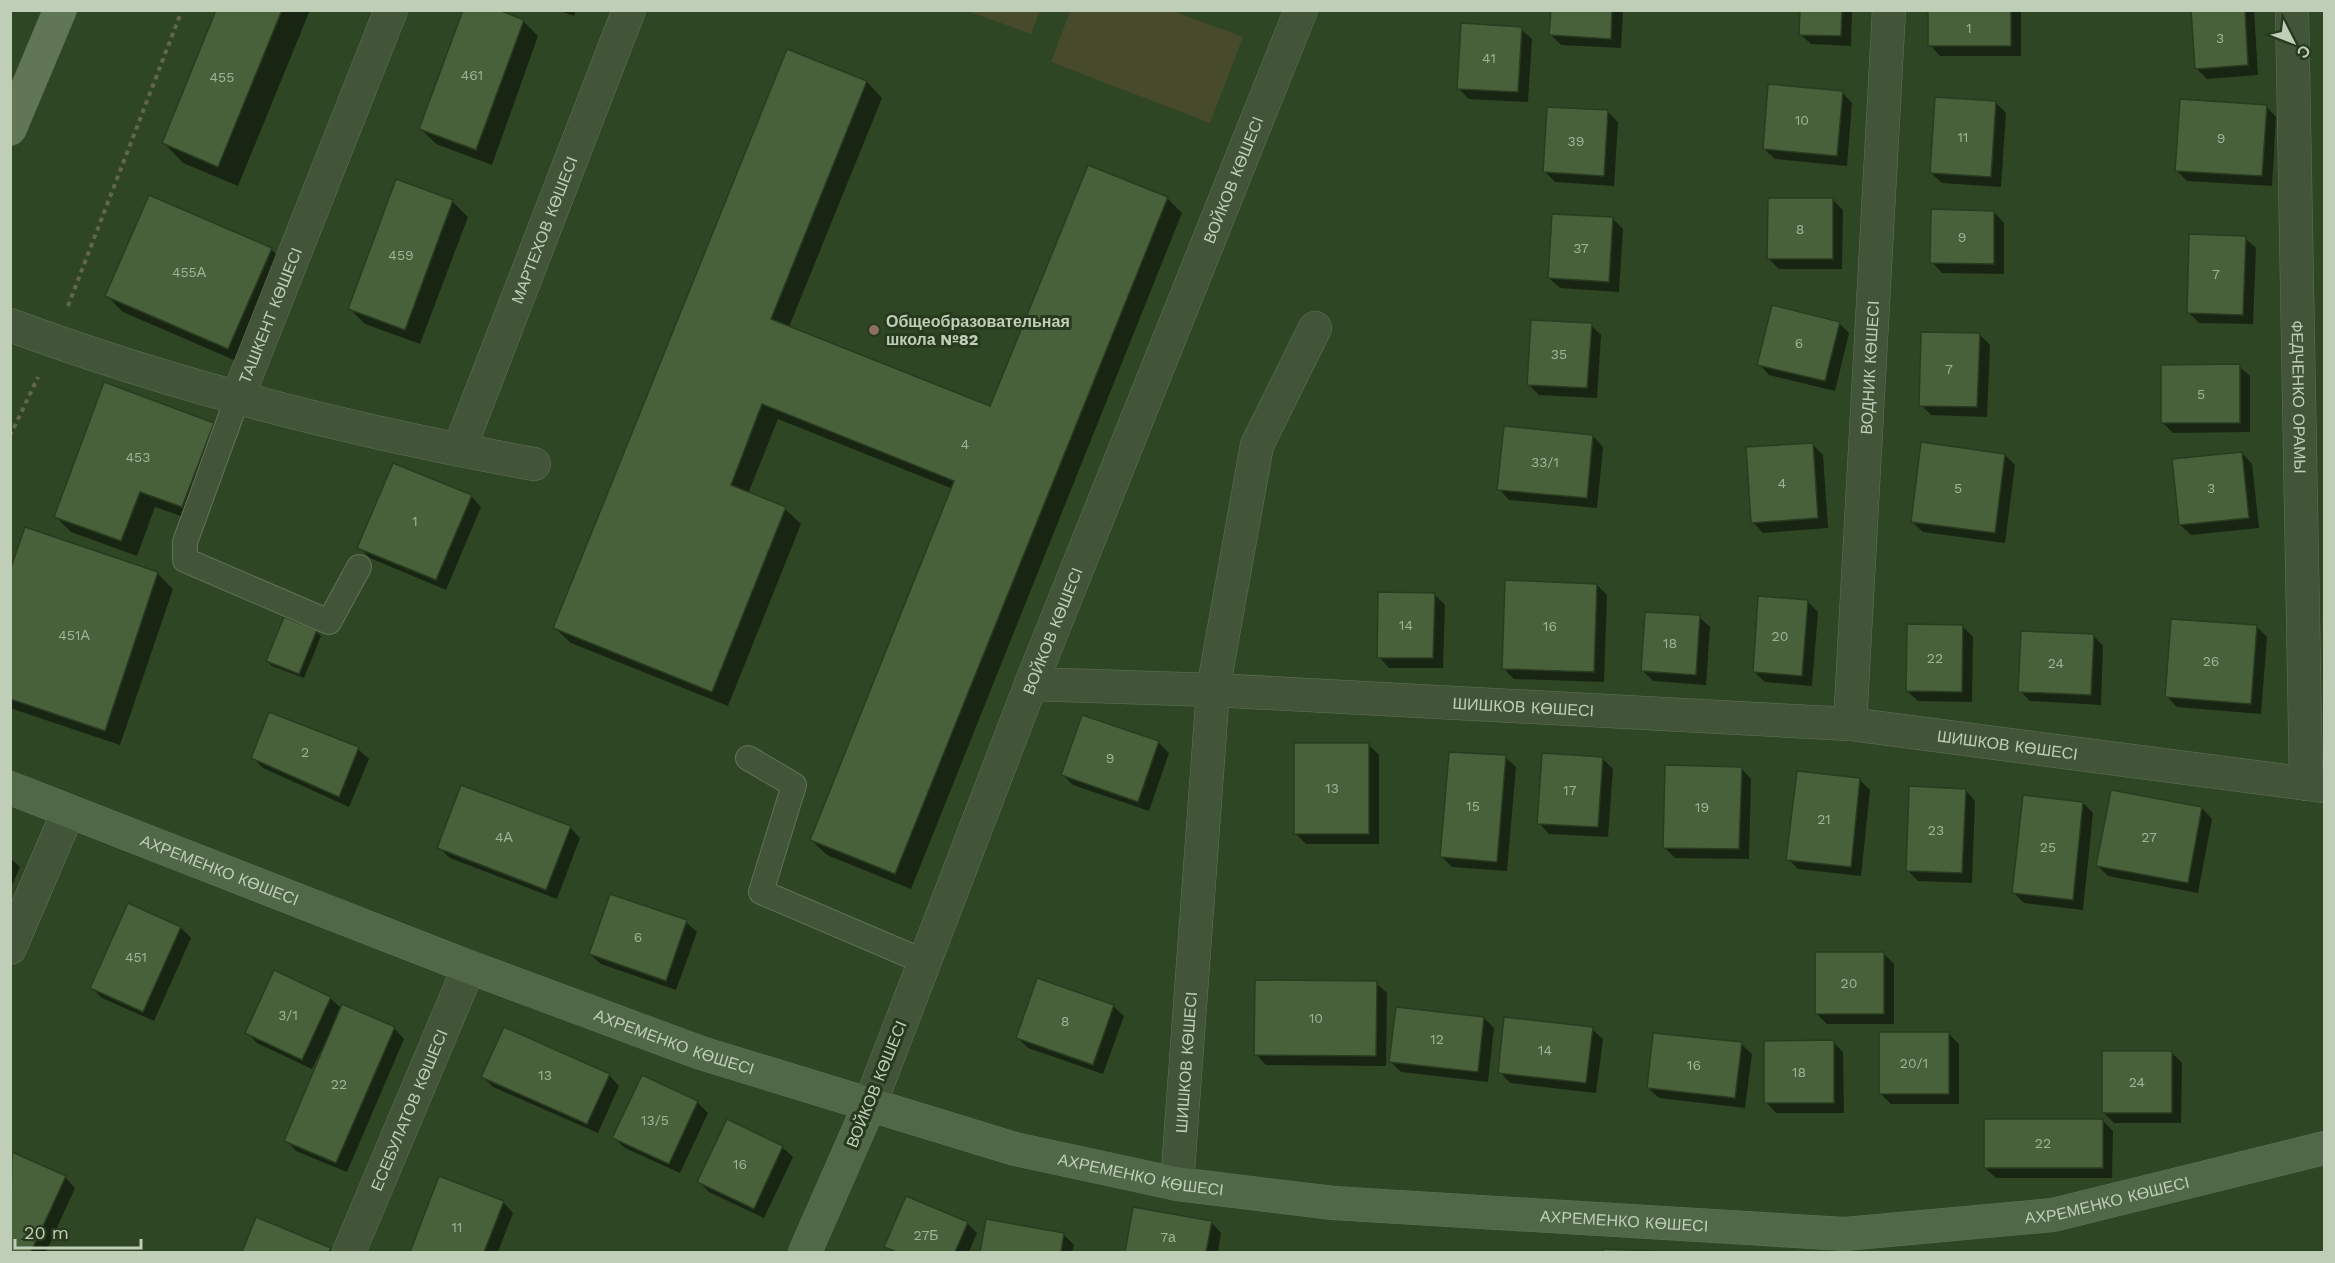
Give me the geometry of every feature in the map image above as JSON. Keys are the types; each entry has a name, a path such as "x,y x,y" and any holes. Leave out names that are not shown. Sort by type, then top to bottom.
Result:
{"main road":[{"path":"10,129 60,10"}],"street":[{"name":"ТАШКЕНТ КӨШЕСІ","path":"10,325 237,399 391,10"},
{"name":"МАРТЕХОВ КӨШЕСІ","path":"459,450 629,10"},
{"name":"ВОЙКОВ КӨШЕСІ","path":"805,1252 870,1104 1031,684 1301,10"},
{"name":"ВОДНИК КӨШЕСІ","path":"1850,724 1889,10"},
{"name":"ФЕДЧЕНКО ОРАМЫ","path":"2292,10 2315,785"},
{"path":"1031,684 1213,690 1257,445 1315,328"},
{"path":"237,399 459,450 534,464"},
{"name":"ШИШКОВ КӨШЕСІ","path":"1177,1184 1213,690 1850,724 2315,785"},
{"name":"АХРЕМЕНКО КӨШЕСІ","path":"10,788 469,967 701,1053 1015,1149 1177,1184 1333,1203 1845,1234 2053,1215 2325,1148"},
{"path":"10,948 68,812"},
{"name":"ЕСЕБУЛАТОВ КӨШЕСІ","path":"349,1252 469,967"}],"lane":[{"path":"237,399 185,542 185,560 329,622 359,567"},
{"path":"748,758 794,785 761,892 925,962"}],"path":[{"path":"10,436 55,341 182,10"}],"green space":[{"path":"968,11 1040,11 1031,34"},
{"path":"1070,11 1173,11 1243,37 1210,123 1051,62"}],"building":[{"path":"216,10 282,10 218,167 162,143"},
{"path":"463,10 499,10 524,20 476,150 419,129"},
{"path":"1551,10 1612,10 1611,39 1549,35"},
{"path":"1800,10 1842,10 1841,36 1799,35"},
{"path":"1928,10 2011,10 2011,46 1928,46"},
{"path":"2191,10 2245,10 2248,65 2195,69"},
{"path":"1461,23 1522,27 1518,92 1457,89"},
{"path":"787,49 867,81 771,319 990,406 1088,165 1168,197 895,874 810,840 954,481 762,404 731,485 786,507 712,692 553,628"},
{"path":"1768,84 1843,91 1837,156 1763,149"},
{"path":"1935,97 1996,101 1991,177 1930,173"},
{"path":"2180,99 2267,105 2262,176 2175,171"},
{"path":"1547,107 1608,110 1604,176 1543,172"},
{"path":"396,179 453,200 405,330 348,309"},
{"path":"149,195 272,248 228,349 105,296"},
{"path":"1768,198 1833,198 1833,259 1767,259"},
{"path":"1931,209 1994,211 1994,264 1930,263"},
{"path":"1552,214 1613,217 1609,282 1548,278"},
{"path":"2189,234 2246,236 2243,315 2187,313"},
{"path":"1772,305 1840,322 1825,381 1757,365"},
{"path":"1531,320 1592,323 1587,388 1527,385"},
{"path":"1921,332 1980,333 1977,407 1919,406"},
{"path":"2240,364 2240,423 2161,423 2161,365"},
{"path":"104,382 214,423 182,507 140,492 121,541 54,517"},
{"path":"1504,426 1593,435 1587,498 1497,490"},
{"path":"1921,442 2005,454 1995,533 1911,522"},
{"path":"1813,443 1818,518 1751,523 1746,447"},
{"path":"2242,452 2249,518 2179,525 2172,459"},
{"path":"393,463 472,495 436,580 357,548"},
{"path":"25,527 158,572 105,731 10,699 10,570"},
{"path":"1505,580 1597,584 1594,672 1502,669"},
{"path":"1378,592 1435,593 1433,658 1377,658"},
{"path":"1758,596 1808,600 1802,676 1753,672"},
{"path":"1645,612 1700,615 1696,675 1641,671"},
{"path":"284,617 317,630 299,674 266,661"},
{"path":"2171,619 2257,625 2251,704 2165,697"},
{"path":"1907,624 1963,625 1962,692 1906,691"},
{"path":"2021,631 2094,634 2091,695 2018,692"},
{"path":"269,712 359,747 339,797 251,758"},
{"path":"1082,715 1159,741 1138,802 1061,775"},
{"path":"1294,743 1369,743 1369,834 1294,834"},
{"path":"1449,752 1506,755 1497,862 1440,857"},
{"path":"1542,753 1603,757 1598,827 1537,824"},
{"path":"1665,765 1742,767 1739,849 1663,848"},
{"path":"1797,771 1860,778 1851,867 1786,860"},
{"path":"461,785 571,826 546,890 437,848"},
{"path":"1909,786 1966,789 1962,873 1906,871"},
{"path":"2111,790 2202,807 2188,883 2096,866"},
{"path":"2023,795 2083,802 2073,900 2012,893"},
{"path":"610,894 687,920 666,981 589,954"},
{"path":"128,903 181,927 143,1012 90,988"},
{"path":"1815,952 1884,952 1884,1014 1815,1014"},
{"path":"274,970 331,997 302,1060 245,1033"},
{"path":"1037,978 1114,1005 1093,1065 1016,1038"},
{"path":"1255,980 1377,981 1376,1056 1254,1055"},
{"path":"342,1004 395,1027 336,1163 284,1141"},
{"path":"1396,1007 1484,1017 1478,1072 1389,1062"},
{"path":"1504,1017 1593,1027 1586,1083 1498,1073"},
{"path":"504,1027 610,1074 587,1124 481,1077"},
{"path":"1879,1032 1949,1032 1949,1094 1879,1094"},
{"path":"1653,1033 1742,1042 1735,1098 1647,1088"},
{"path":"1834,1040 1834,1103 1764,1103 1764,1041"},
{"path":"2102,1051 2172,1051 2172,1113 2102,1113"},
{"path":"642,1075 698,1101 669,1164 612,1138"},
{"path":"727,1119 783,1146 754,1209 697,1182"},
{"path":"1984,1119 2103,1119 2103,1168 1984,1168"},
{"path":"12,1152 66,1176 31,1252 10,1252"},
{"path":"439,1176 504,1201 484,1252 410,1252"},
{"path":"906,1196 968,1222 955,1252 897,1252 884,1247"},
{"path":"1133,1207 1212,1221 1206,1252 1125,1252"},
{"path":"256,1217 331,1248 329,1252 242,1252"},
{"path":"986,1219 1064,1233 1061,1252 980,1252"},
{"path":"1603,1249 1657,1251 1657,1252 1603,1252"}],"place":[{"name":"Общеобразовательная школа №82","path":"874,330"}]}
